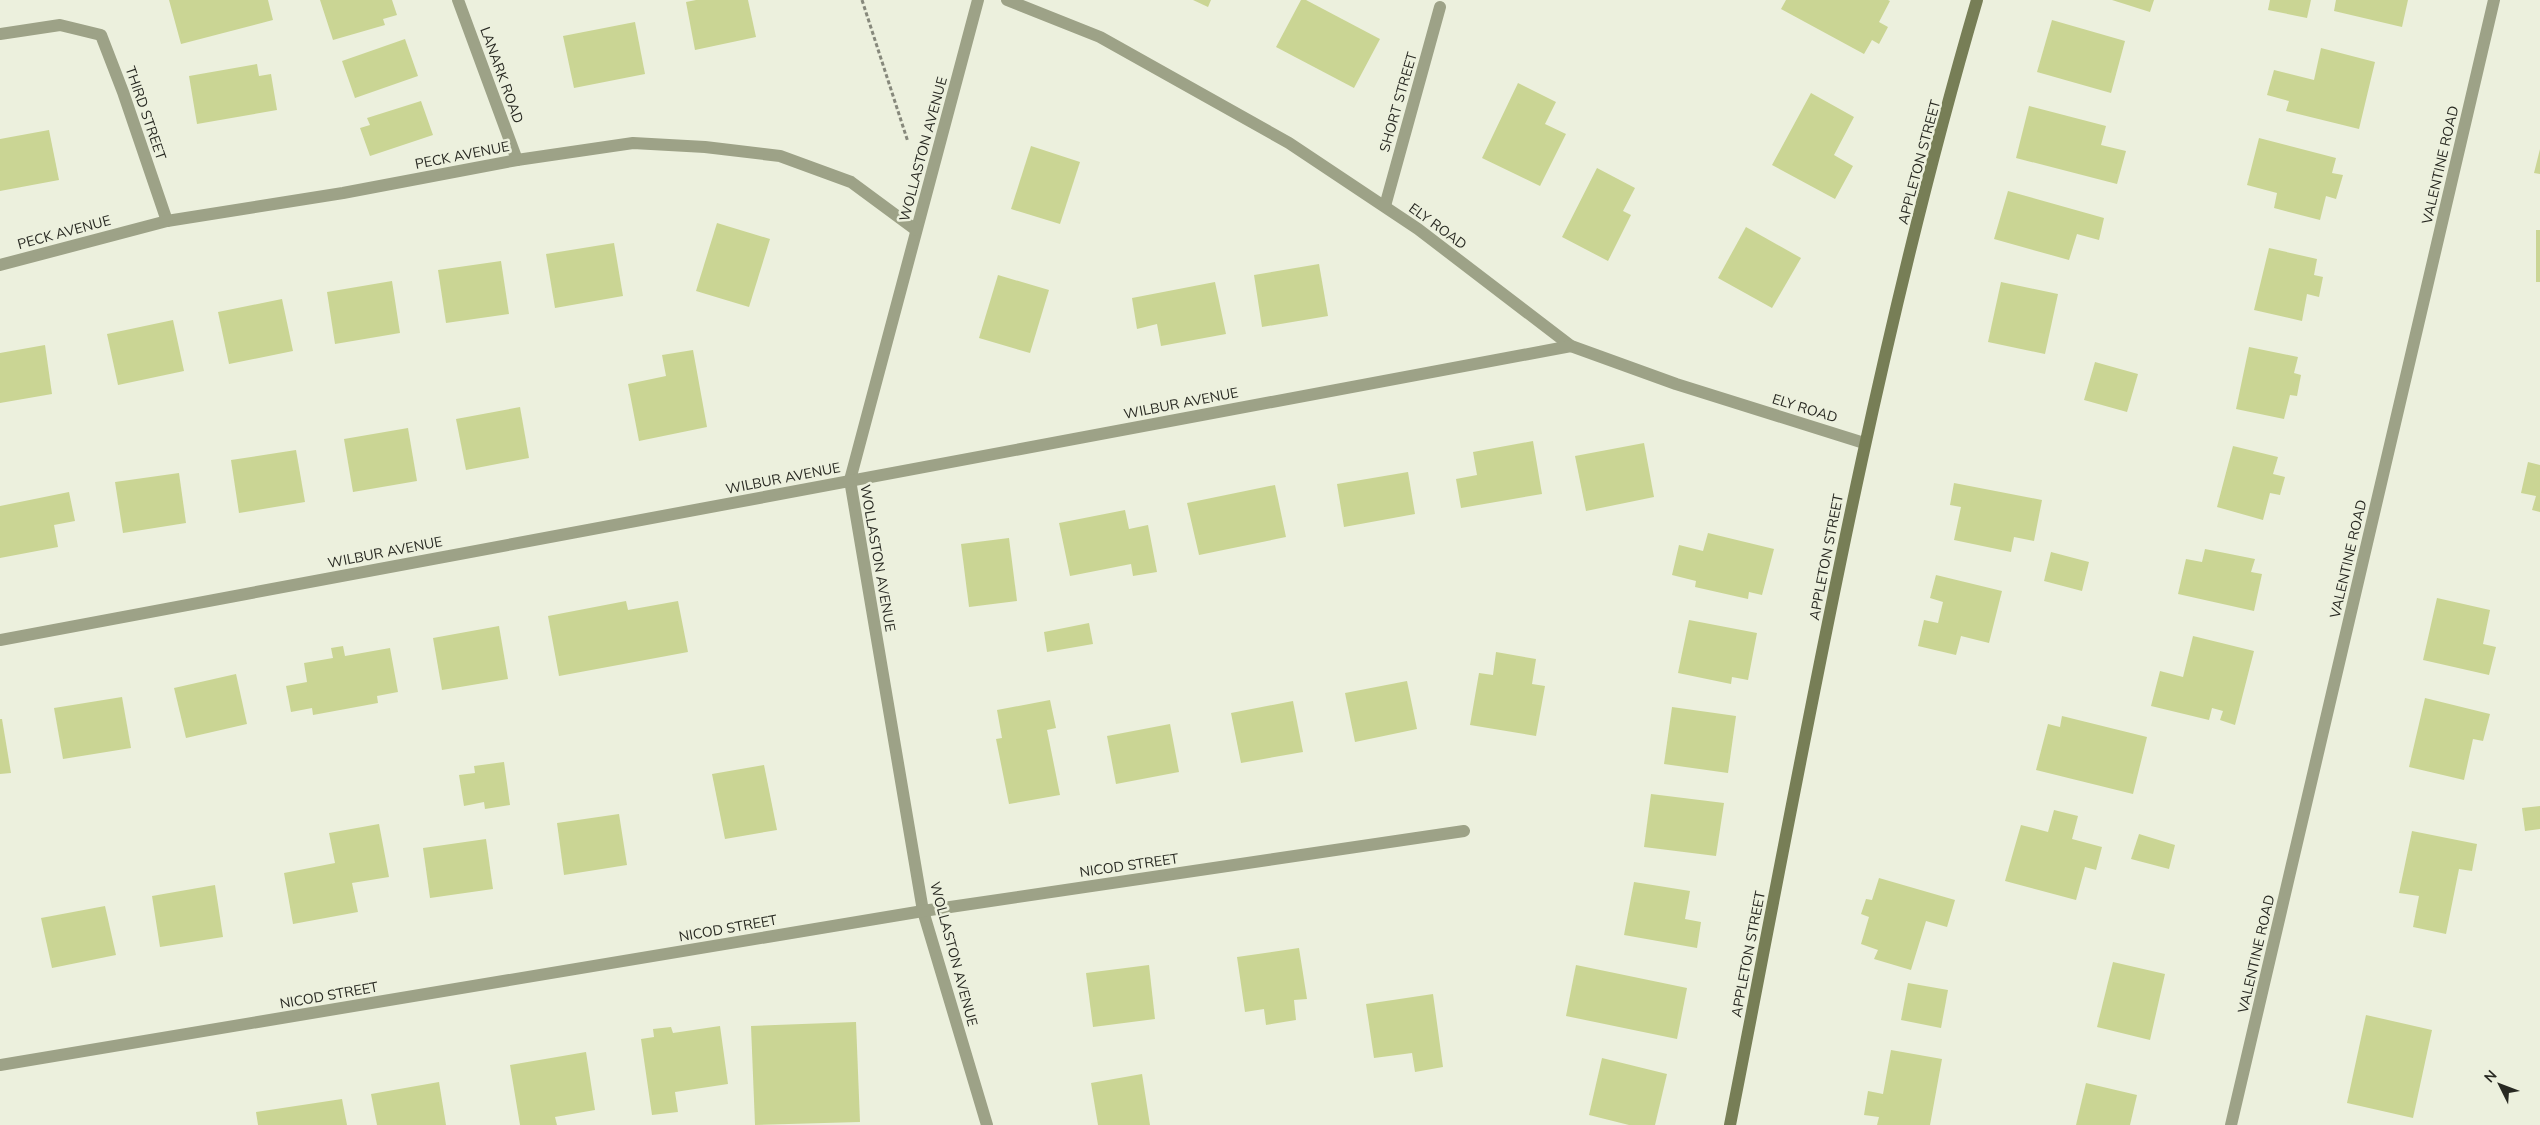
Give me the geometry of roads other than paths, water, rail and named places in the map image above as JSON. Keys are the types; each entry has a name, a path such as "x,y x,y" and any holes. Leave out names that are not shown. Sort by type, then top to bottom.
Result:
{"street":[{"name":"LANARK ROAD","path":"458,0 517,160"},
{"name":"WOLLASTON AVENUE","path":"978,0 850,480 923,911 987,1125"},
{"name":"ELY ROAD","path":"1007,0 1100,37 1289,143 1418,229 1571,346 1676,384 1864,443"},
{"name":"APPLETON STREET","path":"1730,1125 1864,443 1905,271 1977,0"},
{"name":"VALENTINE ROAD","path":"2231,1125 2494,0"},
{"name":"SHORT STREET","path":"1384,206 1440,7"},
{"name":"THIRD STREET","path":"0,34 60,25 101,35 123,92 167,221"},
{"name":"PECK AVENUE","path":"0,265 167,221 344,193 517,160 633,143 705,146 780,156 851,182 916,230"},
{"name":"WILBUR AVENUE","path":"0,640 1571,346"},
{"name":"NICOD STREET","path":"0,1065 923,911 1464,831"}]}
